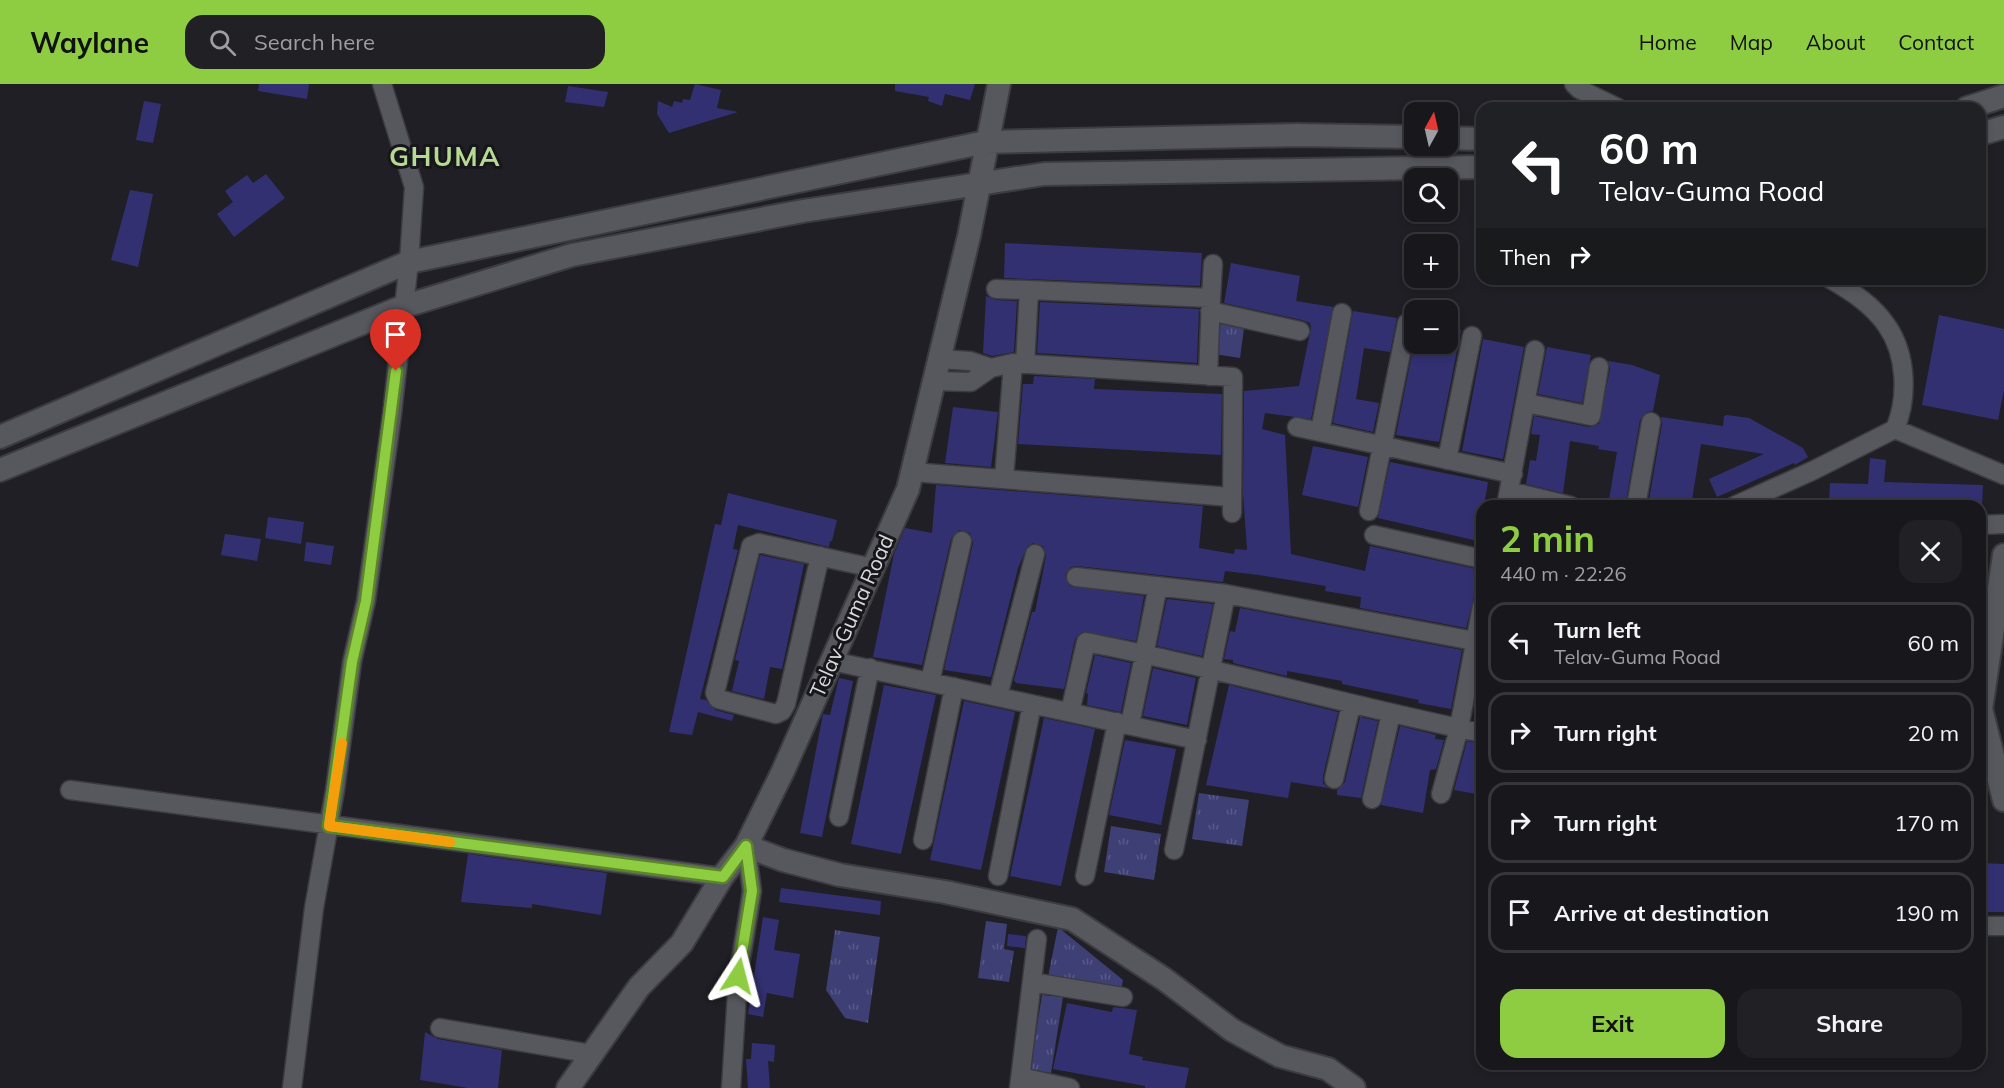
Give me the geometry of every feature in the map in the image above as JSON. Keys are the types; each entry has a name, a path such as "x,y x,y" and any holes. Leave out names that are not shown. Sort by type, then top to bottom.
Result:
{"street":[{"path":"292,1088 314,908 329,826 352,662 368,590 392,414 402,307 409,262 414,187 382,84"},
{"name":"Telav-Guma Road","path":"568,1088 639,987 682,943 723,877 746,846 832,661 908,489 937,370 999,84"},
{"path":"1574,84 1579,89 1606,102"},
{"path":"1986,102 2004,96"},
{"path":"1986,132 2004,127"},
{"path":"0,437 409,262 986,142 1298,135 1404,137"},
{"path":"1458,138 1476,139"},
{"path":"0,470 402,307 572,255 803,211 1044,174 1476,167"},
{"path":"1208,376 1213,264"},
{"path":"1747,500 1812,471 1895,429 1903,409 1903,367 1888,327 1858,295 1840,285"},
{"path":"996,289 1210,304 1300,331"},
{"path":"1004,479 1029,291"},
{"path":"1320,432 1341,313"},
{"path":"1447,460 1472,336"},
{"path":"1369,511 1404,338"},
{"path":"1510,490 1535,350"},
{"path":"912,472 1004,479 1232,505 1233,377 1019,364 991,368 970,361 937,370"},
{"path":"1526,403 1591,416 1599,367"},
{"path":"1637,500 1651,422"},
{"path":"1297,427 1447,460 1510,490 1548,500"},
{"path":"1895,429 2004,475"},
{"path":"1986,525 2004,524"},
{"path":"1374,535 1476,558"},
{"path":"930,682 962,541"},
{"path":"820,556 786,704 782,711 776,714 718,699 715,693 751,546 759,543 820,556 873,568"},
{"path":"998,696 1035,554"},
{"path":"1987,618 2004,555"},
{"path":"1076,577 1226,594 1474,641"},
{"path":"1085,876 1123,724 1145,654 1158,586"},
{"path":"1174,850 1226,594"},
{"path":"1441,794 1459,728 1476,632"},
{"path":"1070,712 1086,642 1145,654 1351,705 1476,732"},
{"path":"832,661 1197,740"},
{"path":"839,818 870,669"},
{"path":"923,840 954,687"},
{"path":"998,876 1032,704"},
{"path":"1334,779 1351,705"},
{"path":"1372,799 1391,714"},
{"path":"1986,729 2004,800"},
{"path":"70,790 723,877"},
{"path":"732,1088 738,976 752,891 746,846 783,860 840,875 945,892 1072,919 1164,979 1232,1030 1280,1056 1328,1069 1354,1088"},
{"path":"1986,926 2004,926"},
{"path":"1037,939 1020,1082 1070,1088"},
{"path":"1032,982 1123,997"},
{"path":"440,1028 592,1054"}],"green space":[{"path":"1218,318 1245,321 1240,358 1214,354"},
{"path":"1199,793 1249,800 1242,846 1192,839"},
{"path":"1111,826 1161,834 1154,880 1104,872"},
{"path":"986,921 1007,924 1004,949 1014,951 1009,982 978,978"},
{"path":"1058,927 1123,980 1121,991 1048,977"},
{"path":"835,930 880,937 868,1023 845,1018 826,990"},
{"path":"1042,995 1063,997 1051,1073 1030,1070"}],"building":[{"path":"259,84 309,84 307,99 258,91"},
{"path":"695,84 721,90 717,108 738,112 669,133 657,114 658,101 672,107 674,101 682,103 683,99 690,100"},
{"path":"895,84 975,84 970,100 945,94 942,106 928,101 929,97 895,91"},
{"path":"568,86 608,92 604,107 565,102"},
{"path":"144,101 161,104 153,143 136,140"},
{"path":"266,174 285,198 234,237 217,214 233,202 225,191 247,175 253,183"},
{"path":"130,190 153,194 138,267 111,260"},
{"path":"1005,243 1202,253 1200,286 1004,278"},
{"path":"1231,263 1300,276 1296,301 1333,307 1311,419 1265,413 1262,429 1285,435 1291,554 1365,571 1370,546 1476,569 1476,589 1466,628 1360,608 1361,597 1325,591 1326,586 1259,575 1225,571 1223,582 1077,566 1071,567 1065,575 1070,586 1144,596 1136,641 1082,632 1075,639 1064,689 1016,683 1014,680 1032,612 1035,612 1046,556 1043,546 1033,543 1027,547 1018,568 991,677 944,670 973,543 970,533 959,530 951,539 922,665 873,657 894,554 905,528 932,533 936,485 1203,506 1199,548 1234,554 1235,549 1247,550 1243,493 1244,391 1299,386 1311,328 1310,323 1302,320 1224,303"},
{"path":"986,296 995,300 1017,301 1014,352 992,356 983,353"},
{"path":"1040,302 1199,309 1197,363 1037,353"},
{"path":"1353,311 1397,318 1390,352 1364,348 1356,399 1379,403 1373,432 1333,423"},
{"path":"1939,315 2004,329 2004,390 1998,420 1922,405"},
{"path":"1458,330 1461,330 1458,345"},
{"path":"1483,339 1524,347 1503,459 1462,451"},
{"path":"1547,347 1591,355 1582,403 1538,394"},
{"path":"1412,354 1456,354 1439,442 1396,435"},
{"path":"1608,361 1632,365 1660,375 1653,411 1647,412 1640,420 1626,500 1609,500 1617,452 1570,441 1563,493 1526,484 1530,460 1536,461 1540,435 1531,434 1534,416 1589,427 1599,424 1610,369"},
{"path":"1034,376 1095,379 1094,389 1222,394 1221,455 1018,444 1023,384 1033,384"},
{"path":"953,407 998,412 991,467 945,463"},
{"path":"1724,416 1749,418 1803,448 1808,457 1795,465 1794,463 1717,497 1709,479 1764,454 1701,444 1692,500 1649,500 1662,424 1661,417 1723,426"},
{"path":"1313,446 1368,457 1358,507 1302,495"},
{"path":"1870,458 1886,460 1884,482 1983,485 1982,500 1829,500 1830,483 1868,484"},
{"path":"1390,462 1488,482 1485,500 1476,500 1476,541 1378,518"},
{"path":"728,493 837,520 832,541 829,547 738,525 733,549 738,550 700,699 706,700 715,710 734,715 732,721 698,712 692,735 669,732 715,524 721,525"},
{"path":"268,517 304,522 301,544 265,538"},
{"path":"225,534 261,539 257,561 221,555"},
{"path":"306,542 334,546 331,565 304,561"},
{"path":"760,555 804,564 782,669 770,667 764,699 732,691 739,661 735,660"},
{"path":"1167,599 1213,604 1202,656 1157,646"},
{"path":"1240,608 1462,650 1451,709 1342,684 1342,681 1287,671 1287,676 1224,659 1230,631 1235,632"},
{"path":"1095,655 1131,663 1121,712 1087,705 1088,694 1086,693"},
{"path":"1153,668 1196,678 1187,725 1143,716"},
{"path":"839,678 853,681 822,837 800,833 823,714 830,715"},
{"path":"884,685 936,695 901,854 851,844"},
{"path":"1229,685 1338,712 1323,776 1323,783 1328,788 1291,782 1288,798 1206,785"},
{"path":"964,701 1015,712 981,870 930,860"},
{"path":"1360,717 1378,721 1361,798 1337,795 1337,790 1345,782"},
{"path":"1044,718 1095,729 1061,886 1010,876"},
{"path":"1400,726 1436,735 1435,739 1444,740 1436,769 1430,770 1423,813 1381,805"},
{"path":"1125,740 1176,749 1161,825 1109,815"},
{"path":"1467,741 1476,743 1476,794 1454,790"},
{"path":"468,854 607,873 601,915 532,904 532,908 461,902"},
{"path":"1986,863 2004,864 2004,912 1986,912"},
{"path":"781,888 881,901 880,915 779,902"},
{"path":"763,917 779,920 774,950 800,954 793,998 767,993 763,1017 748,1014"},
{"path":"1008,934 1026,936 1025,948 1007,946"},
{"path":"1067,1003 1112,1012 1113,1007 1137,1010 1129,1054 1143,1057 1142,1060 1189,1068 1185,1088 1145,1088 1145,1086 1053,1069"},
{"path":"425,1032 438,1039 502,1050 498,1088 468,1088 420,1080"},
{"path":"752,1043 775,1045 774,1062 768,1061 770,1088 748,1088 746,1059 751,1059"}],"slow traffic":[{"path":"342,743 329,826 450,842"}],"district":[{"name":"GHUMA","path":"445,157"}],"route":[{"path":"396,371 366,601 352,662 329,826 723,877 746,846 752,891 738,976"}]}
